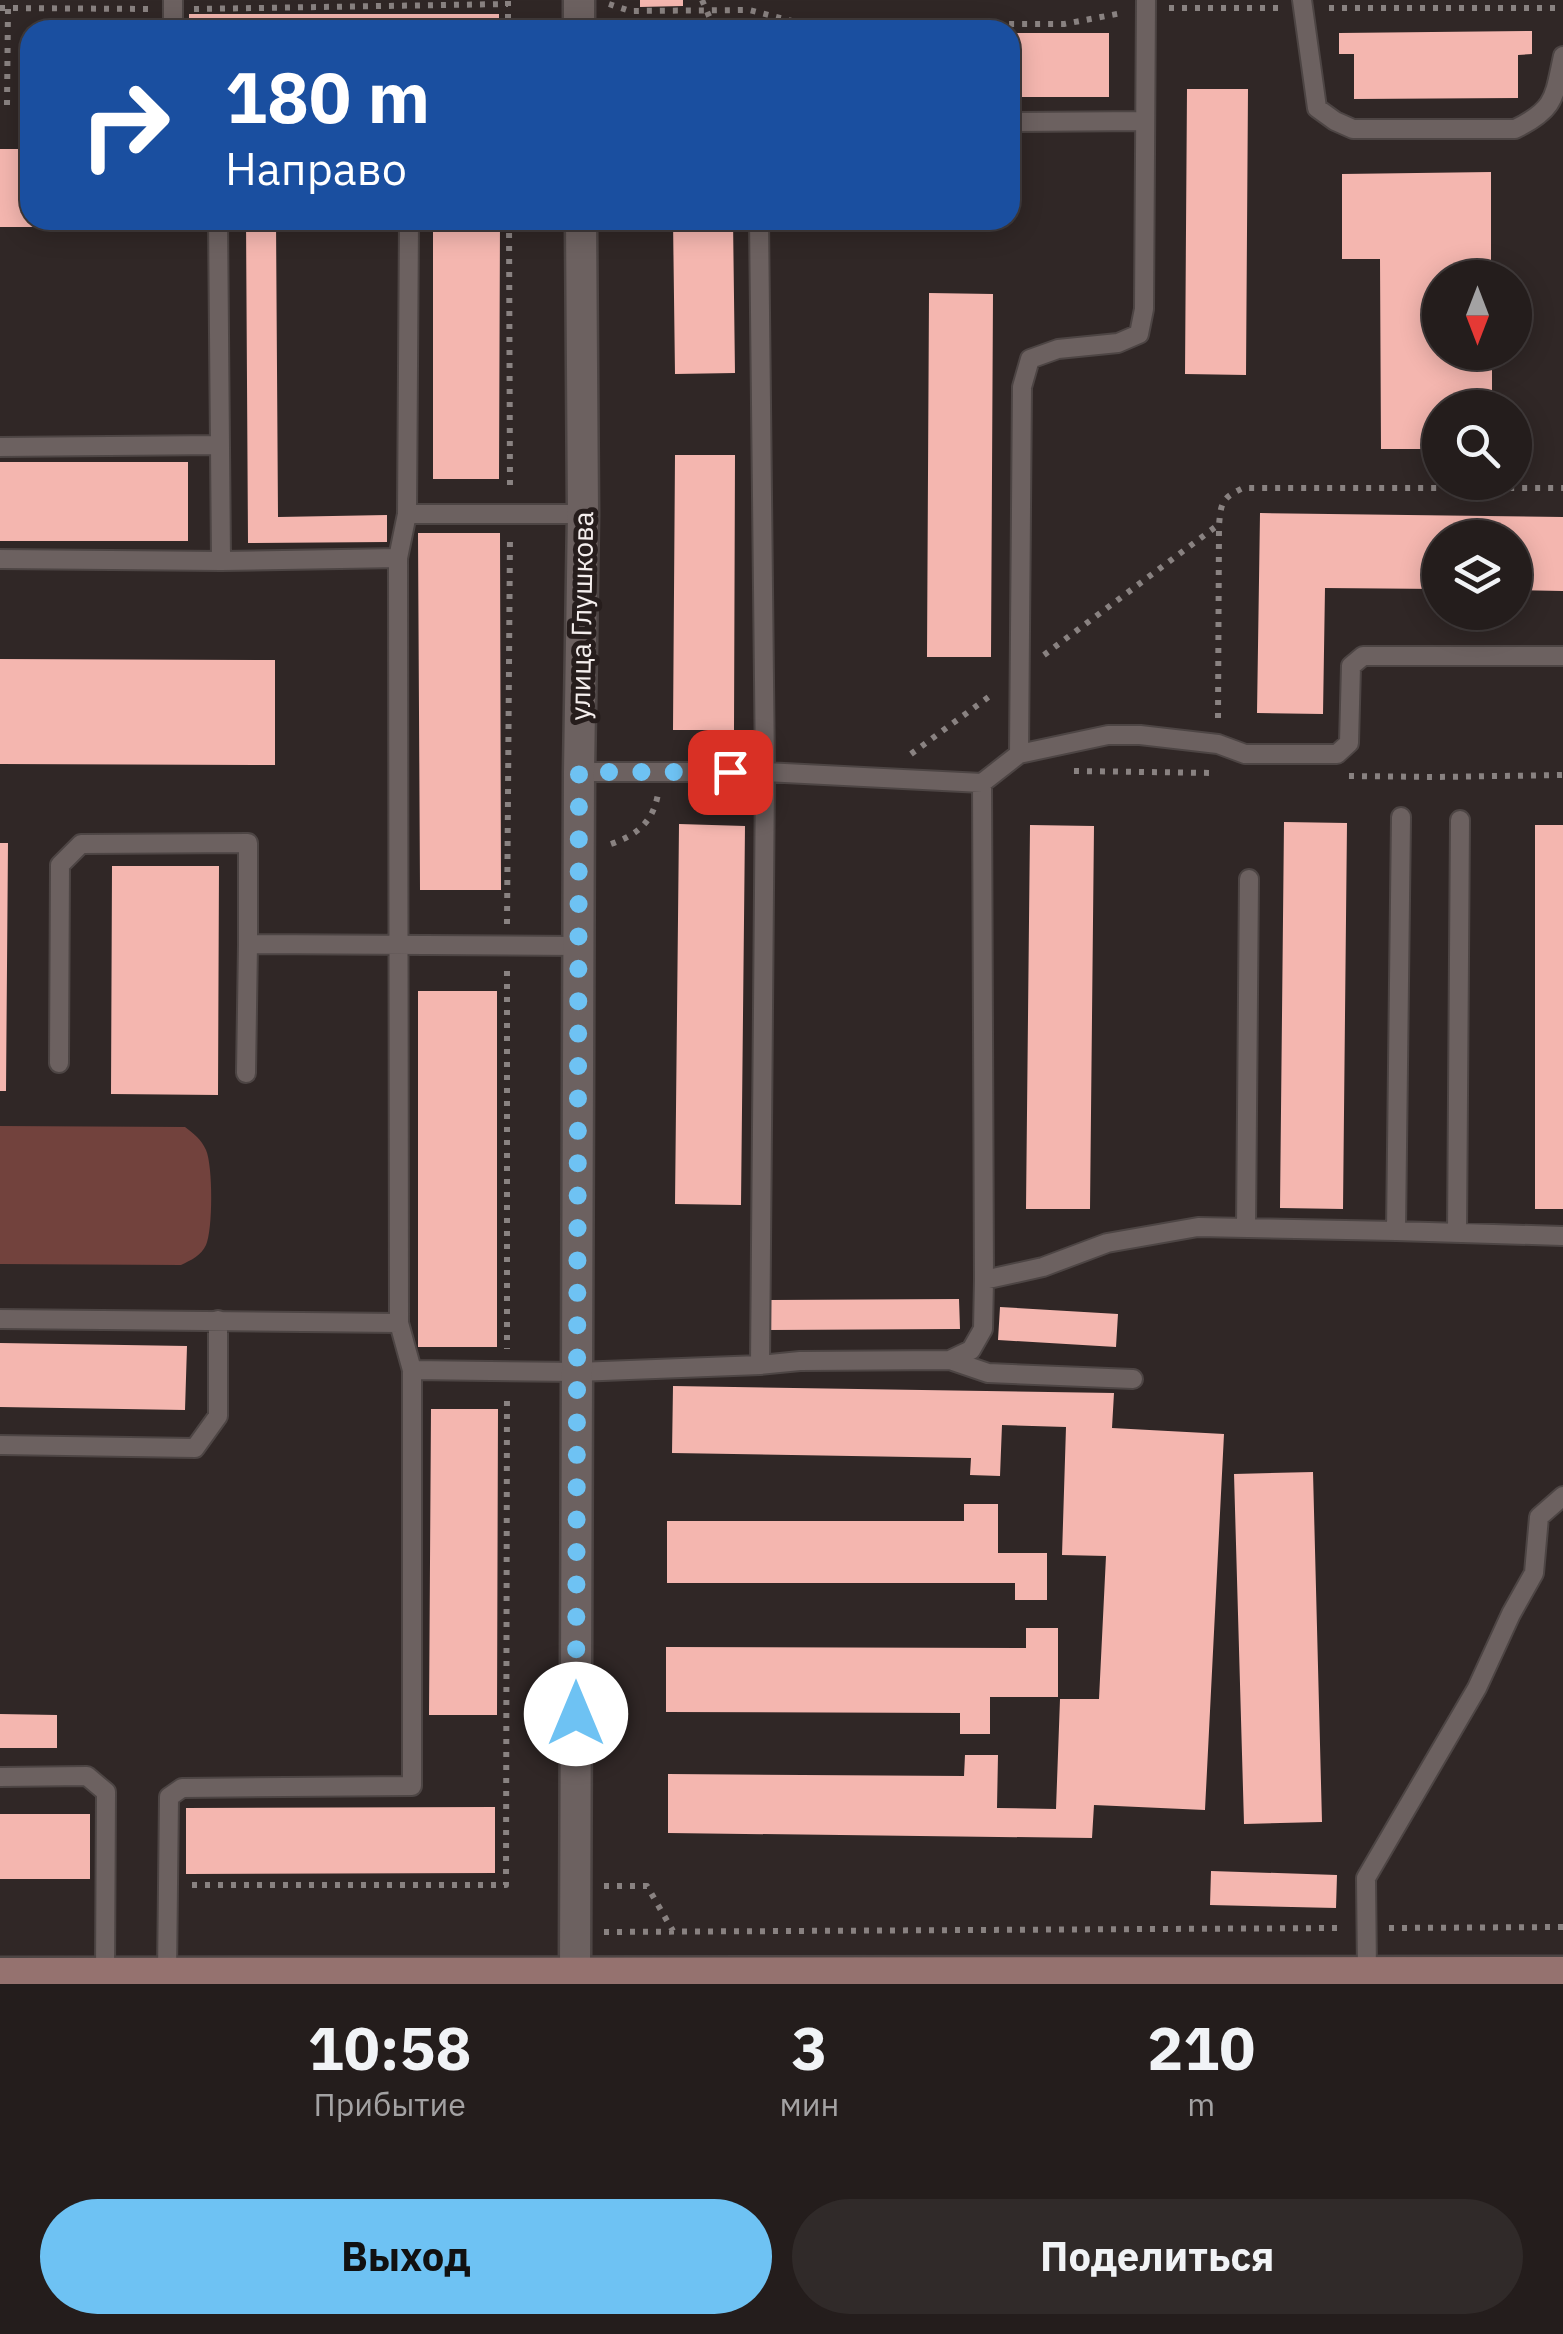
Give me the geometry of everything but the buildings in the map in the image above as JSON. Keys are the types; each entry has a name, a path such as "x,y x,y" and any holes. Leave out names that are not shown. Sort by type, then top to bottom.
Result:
{"street":[{"name":"улица Глушкова","path":"575,1972 581,230"},
{"path":"0,1973 1563,1972"}],"lane":[{"path":"1018,754 1022,388 1030,360 1058,350 1118,343 1139,334 1144,309 1146,4"},
{"path":"1302,4 1317,108 1353,129 1515,129 1537,118 1554,99 1563,56"},
{"path":"1020,122 1145,120"},
{"path":"218,230 220,561"},
{"path":"167,1973 169,1798 182,1788 412,1786 412,1370 399,1322 398,558 408,514 409,230"},
{"path":"758,230 765,772 760,1365"},
{"path":"0,448 218,445"},
{"path":"408,514 583,514"},
{"path":"0,559 398,558"},
{"path":"579,772 765,772 982,784 1018,754 1108,735 1218,744 1245,754 1337,754 1349,742 1351,666 1363,656 1563,656"},
{"path":"950,1360 972,1350 983,1329 982,784"},
{"path":"1396,1231 1400,817"},
{"path":"1457,1233 1460,820"},
{"path":"58,1063 60,865 80,844 248,843 246,1072"},
{"path":"1246,1228 1249,879"},
{"path":"248,944 580,946"},
{"path":"984,1280 1043,1267 1106,1242 1198,1227 1563,1236"},
{"path":"0,1319 399,1322"},
{"path":"0,1445 195,1448 218,1416 218,1320"},
{"path":"412,1370 577,1372 800,1360 950,1360 988,1373 1134,1379"},
{"path":"1367,1972 1366,1878 1477,1688 1510,1614 1534,1573 1538,1517 1563,1496"},
{"path":"0,1777 87,1776 106,1792 105,1973"}],"path":[{"path":"630,0 630,11"},
{"path":"702,0 710,20"},
{"path":"7,105 4,8 508,2"},
{"path":"594,2 630,11 749,10 788,20"},
{"path":"1020,24 1064,24 1146,4 1563,8"},
{"path":"168,1884 506,1885 509,230"},
{"path":"1218,744 1219,525 1220,505 1230,494 1243,488 1563,488"},
{"path":"611,844 631,837 646,824 656,808 660,772"},
{"path":"601,1901 601,1886 647,1886 673,1931"},
{"path":"601,1916 601,1932 1563,1927"}],"shaded area":[{"path":"0,1126 185,1127 202,1143 208,1158 211,1213 204,1249 181,1265 0,1264"}],"route":[{"path":"576,1714 579,772 730,772"}]}
